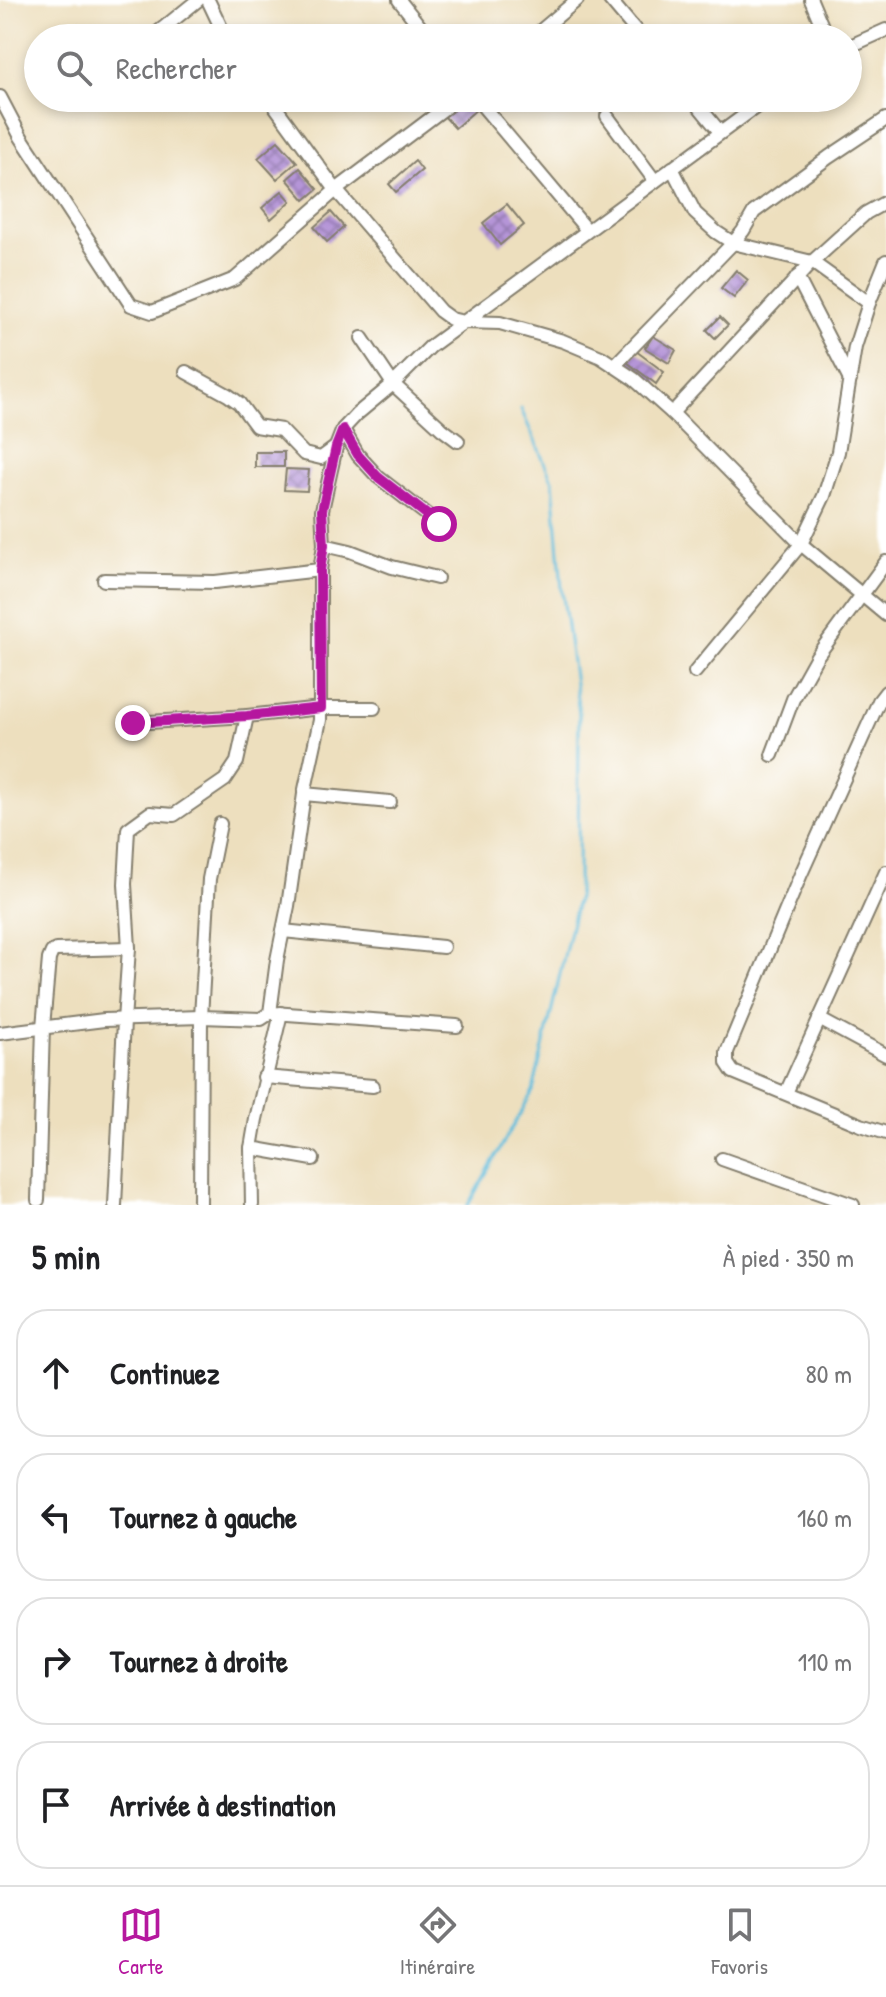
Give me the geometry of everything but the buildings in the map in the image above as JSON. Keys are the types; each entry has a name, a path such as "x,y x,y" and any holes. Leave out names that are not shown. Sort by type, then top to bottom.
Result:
{"street":[{"path":"168,24 198,0"},
{"path":"208,0 219,24"},
{"path":"399,0 418,24"},
{"path":"549,24 577,0"},
{"path":"610,0 630,24"},
{"path":"811,0 821,24"},
{"path":"862,41 886,30"},
{"path":"0,97 21,137 131,305 152,312 235,279 336,190 439,112"},
{"path":"279,112 336,190 440,311 451,319 500,323 563,341 601,357 634,379 672,413 801,544 886,615"},
{"path":"488,112 587,230"},
{"path":"704,112 720,132"},
{"path":"252,1205 251,1148 275,1013 277,960 321,708 322,510 343,429 430,347 748,112"},
{"path":"607,116 655,181"},
{"path":"614,366 733,243 754,212 886,119"},
{"path":"672,168 695,213 716,232 733,243 812,262 869,303"},
{"path":"672,413 812,262 866,213 886,202"},
{"path":"695,672 801,544 824,496 838,452 855,347 886,261"},
{"path":"797,277 850,380"},
{"path":"362,338 393,384 458,441"},
{"path":"186,372 239,403 256,426 281,430 304,454 321,458 336,447"},
{"path":"343,429 358,455 378,477 439,524"},
{"path":"324,545 437,578"},
{"path":"772,755 793,699 817,656 886,562"},
{"path":"104,580 215,582 320,570"},
{"path":"886,692 879,701 801,874 727,1052 727,1063 733,1072 886,1133"},
{"path":"133,723 321,708 374,708"},
{"path":"115,1205 129,948 125,884 128,829 150,813 174,815 225,780 237,762 247,716"},
{"path":"304,794 390,802"},
{"path":"200,1205 201,1017 209,879 220,824"},
{"path":"786,1093 886,872"},
{"path":"283,931 443,947"},
{"path":"38,1200 43,1027 49,959 56,950 129,948"},
{"path":"0,1033 104,1020 261,1019 275,1013 457,1026"},
{"path":"819,1019 886,1055"},
{"path":"264,1077 373,1086"},
{"path":"251,1148 313,1159"},
{"path":"722,1159 853,1205"}],"waterway":[{"path":"468,1205 533,1091 578,896 579,713 562,589 553,482 521,409"}],"route":[{"path":"133,723 321,708 322,510 343,429 358,455 378,477 439,524"}]}
